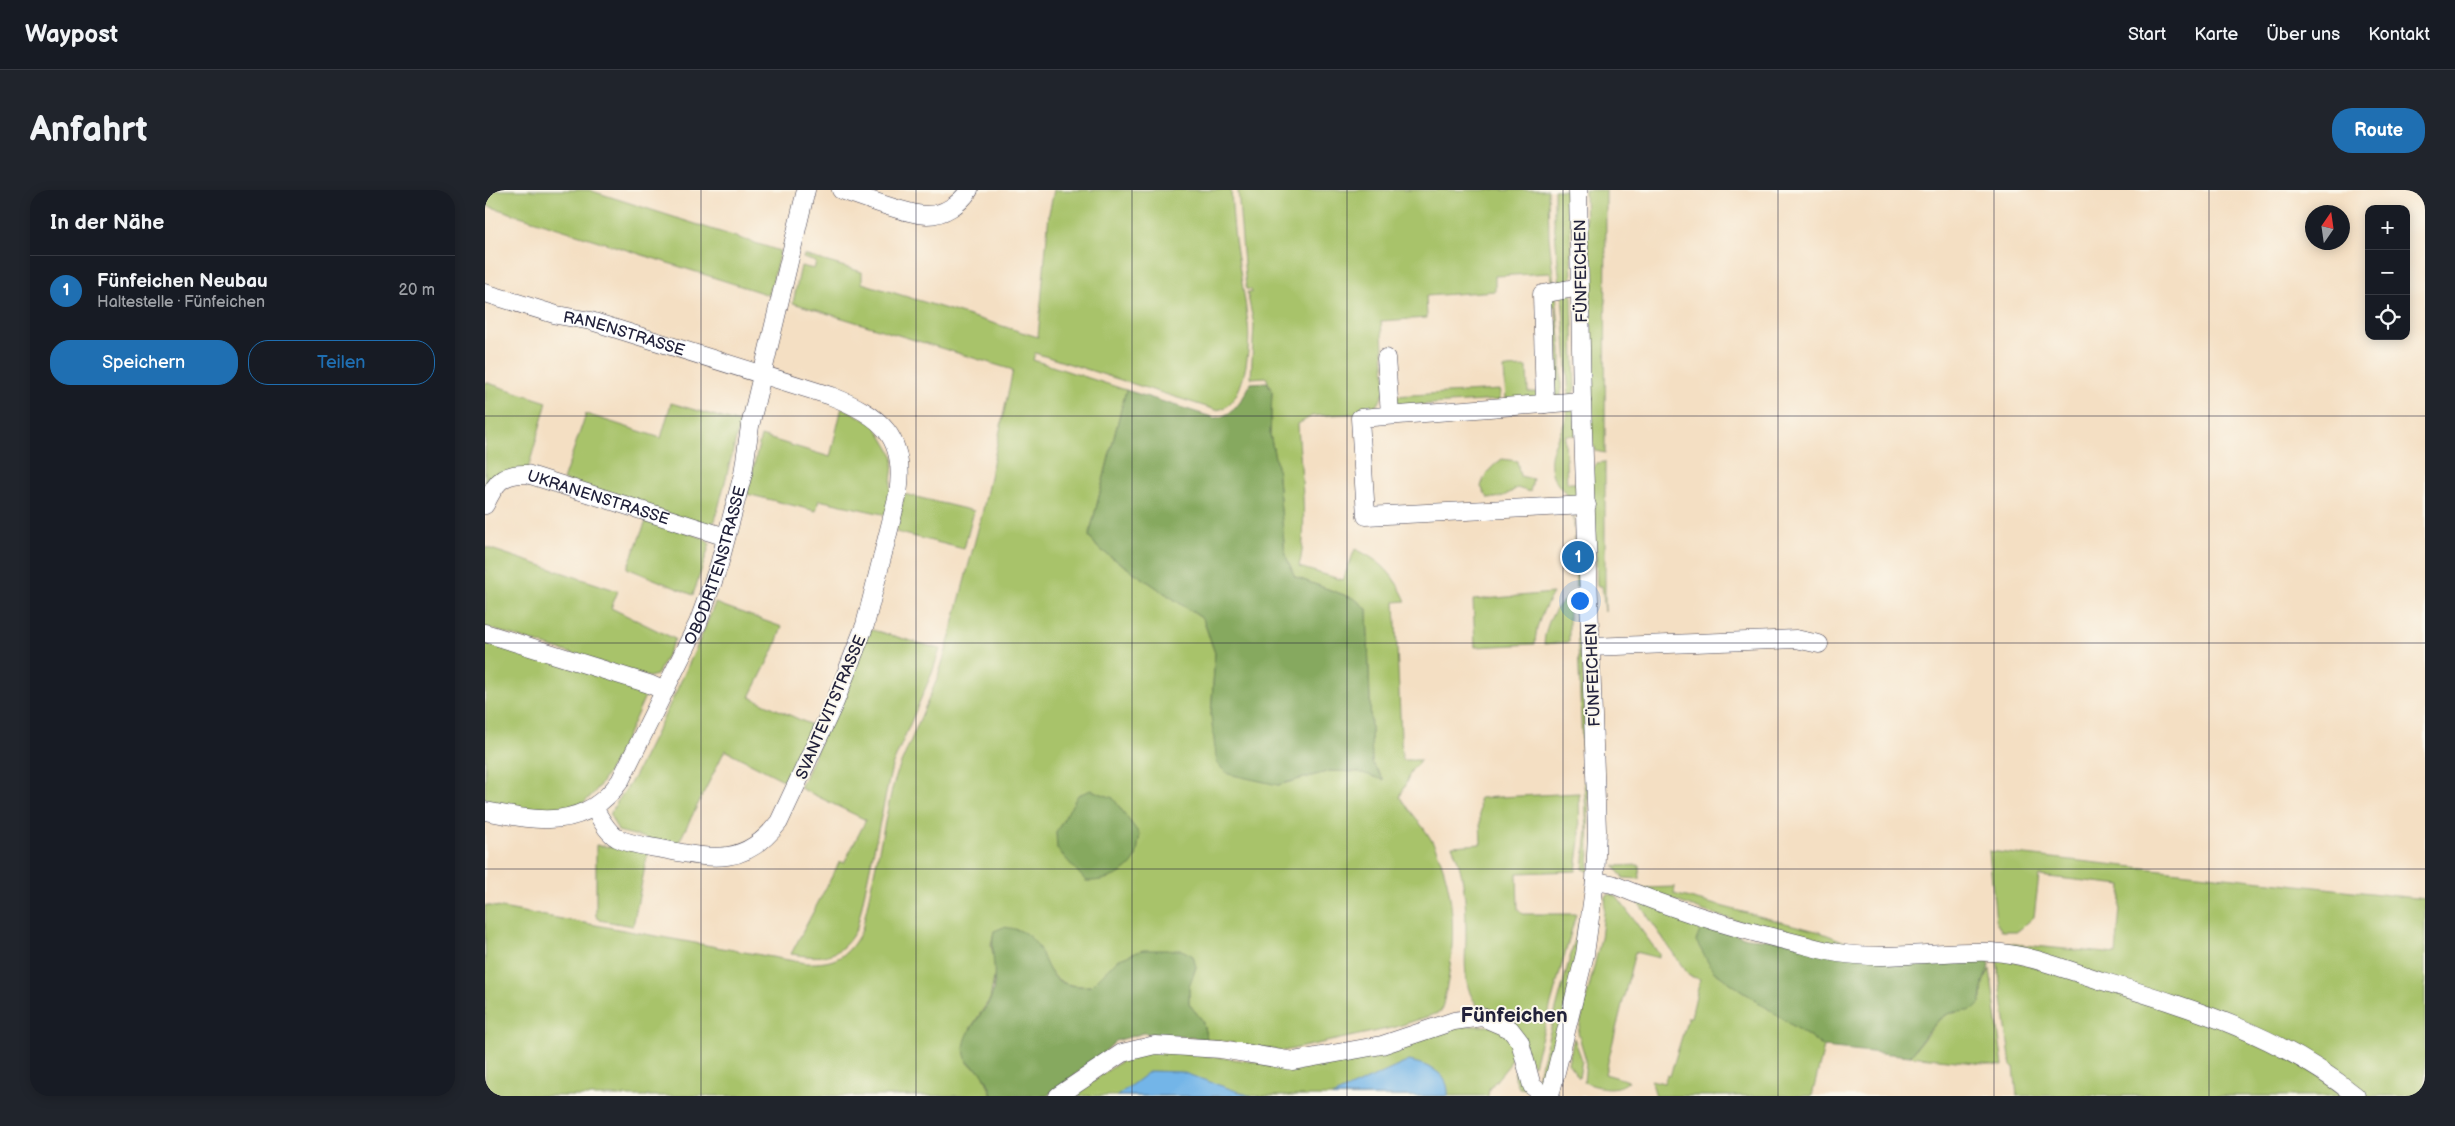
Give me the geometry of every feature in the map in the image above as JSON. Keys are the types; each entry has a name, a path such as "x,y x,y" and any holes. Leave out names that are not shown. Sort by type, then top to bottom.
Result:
{"street":[{"name":"OBODRITENSTRASSE","path":"485,811 520,817 561,820 594,808 604,801 621,781 698,623 719,565 743,474 746,446 806,190"},
{"path":"841,190 928,216 949,209 959,202 969,190"},
{"name":"FÜNFEICHEN","path":"1550,1096 1585,954 1595,881 1597,830 1582,401 1578,190"},
{"path":"1545,404 1542,294 1580,287"},
{"name":"RANENSTRASSE","path":"485,293 557,315 591,321 762,374"},
{"path":"1386,358 1390,414"},
{"name":"SVANTEVITSTRASSE","path":"594,808 609,831 625,842 702,857 730,856 752,849 767,837 779,822 835,702 865,625 881,566 901,477 899,455 891,438 878,420 862,408 762,374"},
{"path":"1582,401 1390,414 1360,418 1366,516 1587,505"},
{"name":"UKRANENSTRASSE","path":"485,505 493,488 501,480 515,474 527,474 727,537"},
{"path":"485,633 649,684 665,691"},
{"path":"1591,647 1796,639 1819,644"},
{"path":"1595,881 1612,884 1745,930 1837,953 1869,957 1992,952 2016,955 2052,965 2203,1012 2237,1025 2315,1065 2356,1096"},
{"path":"1058,1096 1122,1053 1155,1046 1221,1049 1293,1061 1382,1045 1454,1021 1482,1017 1510,1029 1520,1042 1532,1086 1545,1096"}],"green space":[{"path":"485,190 589,190 780,251 769,295 485,205"},
{"path":"1054,190 1231,190 1235,240 1249,334 1247,360 1240,388 1234,399 1226,407 1216,410 1035,353 1033,360 1126,390 1089,536 1098,548 1203,619 1215,653 1211,716 1278,785 1330,771 1359,772 1384,779 1372,763 1367,609 1355,599 1295,577 1285,554 1277,467 1270,435 1272,391 1266,377 1251,378 1254,325 1247,292 1252,293 1251,290 1246,289 1238,190 1548,190 1549,237 1554,285 1550,273 1495,276 1495,291 1426,296 1427,318 1381,321 1386,389 1379,403 1367,413 1312,416 1298,424 1304,516 1302,552 1299,567 1343,580 1355,549 1380,564 1392,576 1406,601 1395,602 1402,760 1421,760 1411,771 1400,797 1434,844 1449,891 1453,931 1452,951 1441,1012 1396,1027 1284,1051 1207,1039 1202,1020 1189,1004 1189,987 1196,967 1117,960 1091,986 1071,985 1057,979 1047,966 1039,948 994,931 991,945 996,967 990,999 970,1029 968,1063 983,1073 992,1096 485,1096 485,905 805,963 833,960 846,953 852,947 862,930 892,789 899,768 938,677 947,647 982,514 1013,370 793,303 801,266 814,269 816,262 803,258 804,255 862,272 862,283 1038,337 1049,213"},
{"path":"1554,190 1569,190 1572,277 1560,285 1554,220"},
{"path":"1585,190 1606,190 1605,453 1595,451 1595,447 1591,445"},
{"path":"1562,292 1572,294 1575,390 1569,397"},
{"path":"1556,294 1561,350 1561,397 1553,396 1546,367 1558,367 1556,306 1550,306 1551,298"},
{"path":"1527,367 1528,392 1539,392 1537,399 1506,401 1504,368"},
{"path":"485,382 547,402 528,469 485,492"},
{"path":"1267,382 1272,391 1270,435 1277,467 1285,554 1295,577 1355,599 1367,609 1372,763 1384,780 1359,772 1330,771 1278,785 1228,774 1217,764 1211,716 1215,653 1203,619 1098,548 1089,536 1126,390 1215,418 1228,414 1233,410 1241,401 1251,383"},
{"path":"1500,390 1500,400 1398,406 1393,396"},
{"path":"671,403 740,423 715,521 708,526 563,480 586,414 661,438"},
{"path":"1567,406 1575,409 1576,435 1565,436 1567,483 1578,483 1576,497 1571,501 1553,477 1551,463 1554,446 1564,424"},
{"path":"842,407 875,425 894,457 887,515 819,500 816,511 747,494 761,436 830,457"},
{"path":"1502,459 1517,461 1520,476 1533,479 1530,492 1517,488 1503,496 1488,498 1481,487 1482,482 1494,465"},
{"path":"1605,462 1605,612 1602,586 1597,586 1592,470 1596,463"},
{"path":"904,494 974,511 964,549 896,532"},
{"path":"1574,515 1576,568 1580,570 1581,583 1576,587"},
{"path":"647,519 703,538 710,544 693,595 627,568"},
{"path":"485,547 618,591 611,608 675,639 657,675 649,677 485,627"},
{"path":"1553,593 1541,617 1535,644 1475,647 1473,600"},
{"path":"1576,595 1580,596 1587,769 1583,770"},
{"path":"1569,596 1569,642 1544,644 1546,630 1551,617 1559,605"},
{"path":"715,603 782,627 774,649 750,697 816,727 789,783 725,750 677,846 618,831 610,815 633,778 657,731"},
{"path":"869,629 940,649 932,673 892,766 857,928 844,946 830,954 813,956 791,954 840,861 844,863 866,820 800,788"},
{"path":"485,639 647,692 609,771 589,798 579,805 557,811 532,811 485,802"},
{"path":"1584,781 1588,784 1589,872 1583,869 1587,830"},
{"path":"1091,790 1113,798 1140,835 1137,853 1131,865 1120,873 1106,879 1086,881 1057,849 1056,832 1078,795"},
{"path":"1579,793 1580,840 1576,871 1517,873 1518,910 1523,914 1576,914 1534,1065 1489,1021 1470,993 1465,967 1466,928 1463,880 1452,846 1481,844 1479,798"},
{"path":"596,845 648,852 633,926 599,920 596,916"},
{"path":"1989,851 2425,899 2425,1096 2364,1096 2317,1060 2004,948 2004,943 2116,954 2122,885 2039,876 2034,917 2018,931 2002,931 1996,922"},
{"path":"1639,865 1640,879 1623,878 1614,866"},
{"path":"1675,887 1674,894 1820,932 1868,951 1851,951 1715,915 1640,888"},
{"path":"1610,894 1617,897 1659,954 1659,958 1635,952 1605,1074 1629,1081 1619,1087 1607,1088 1584,1082 1586,1060 1578,1033 1601,938 1606,896"},
{"path":"1635,898 1703,923 1713,971 1824,1047 1812,1096 1656,1096 1651,1080 1664,1083 1667,1075 1670,1076 1688,1017 1691,1017 1700,979 1689,976"},
{"path":"1581,917 1578,951 1548,1083 1543,1086 1536,1083"},
{"path":"1703,923 1747,938 1989,958 1989,966 1983,983 1979,1005 1972,1010 1946,1015 1931,1028 1910,1056 1824,1047 1713,971 1696,941"},
{"path":"1004,927 1021,931 1033,940 1053,976 1061,982 1073,986 1091,986 1117,960 1143,950 1182,950 1193,956 1196,967 1189,987 1189,1004 1202,1020 1207,1039 1144,1033 1116,1041 1100,1056 1047,1096 992,1096 983,1074 966,1059 964,1048 969,1033 993,992 994,931"},
{"path":"2001,957 2198,1015 2312,1069 2347,1096 2017,1096 2014,1067 2011,1066 1997,959"},
{"path":"1990,969 2003,1066 1910,1056 1937,1022 1948,1014 1970,1010 1982,999 1983,982"},
{"path":"1453,1026 1496,1026 1516,1045 1509,1065 1489,1089 1488,1096 1071,1096 1126,1058 1156,1049 1294,1067"},
{"path":"1574,1038 1582,1060 1579,1078 1568,1063"},
{"path":"1520,1058 1526,1089 1519,1088 1514,1075"}],"water":[{"path":"1409,1061 1430,1068 1442,1076 1448,1088 1448,1096 1332,1096"},
{"path":"1150,1071 1181,1072 1251,1096 1117,1096"}],"place":[{"name":"Fünfeichen Neubau","path":"1578,557"}],"district":[{"name":"Fünfeichen","path":"1514,1015"}]}
